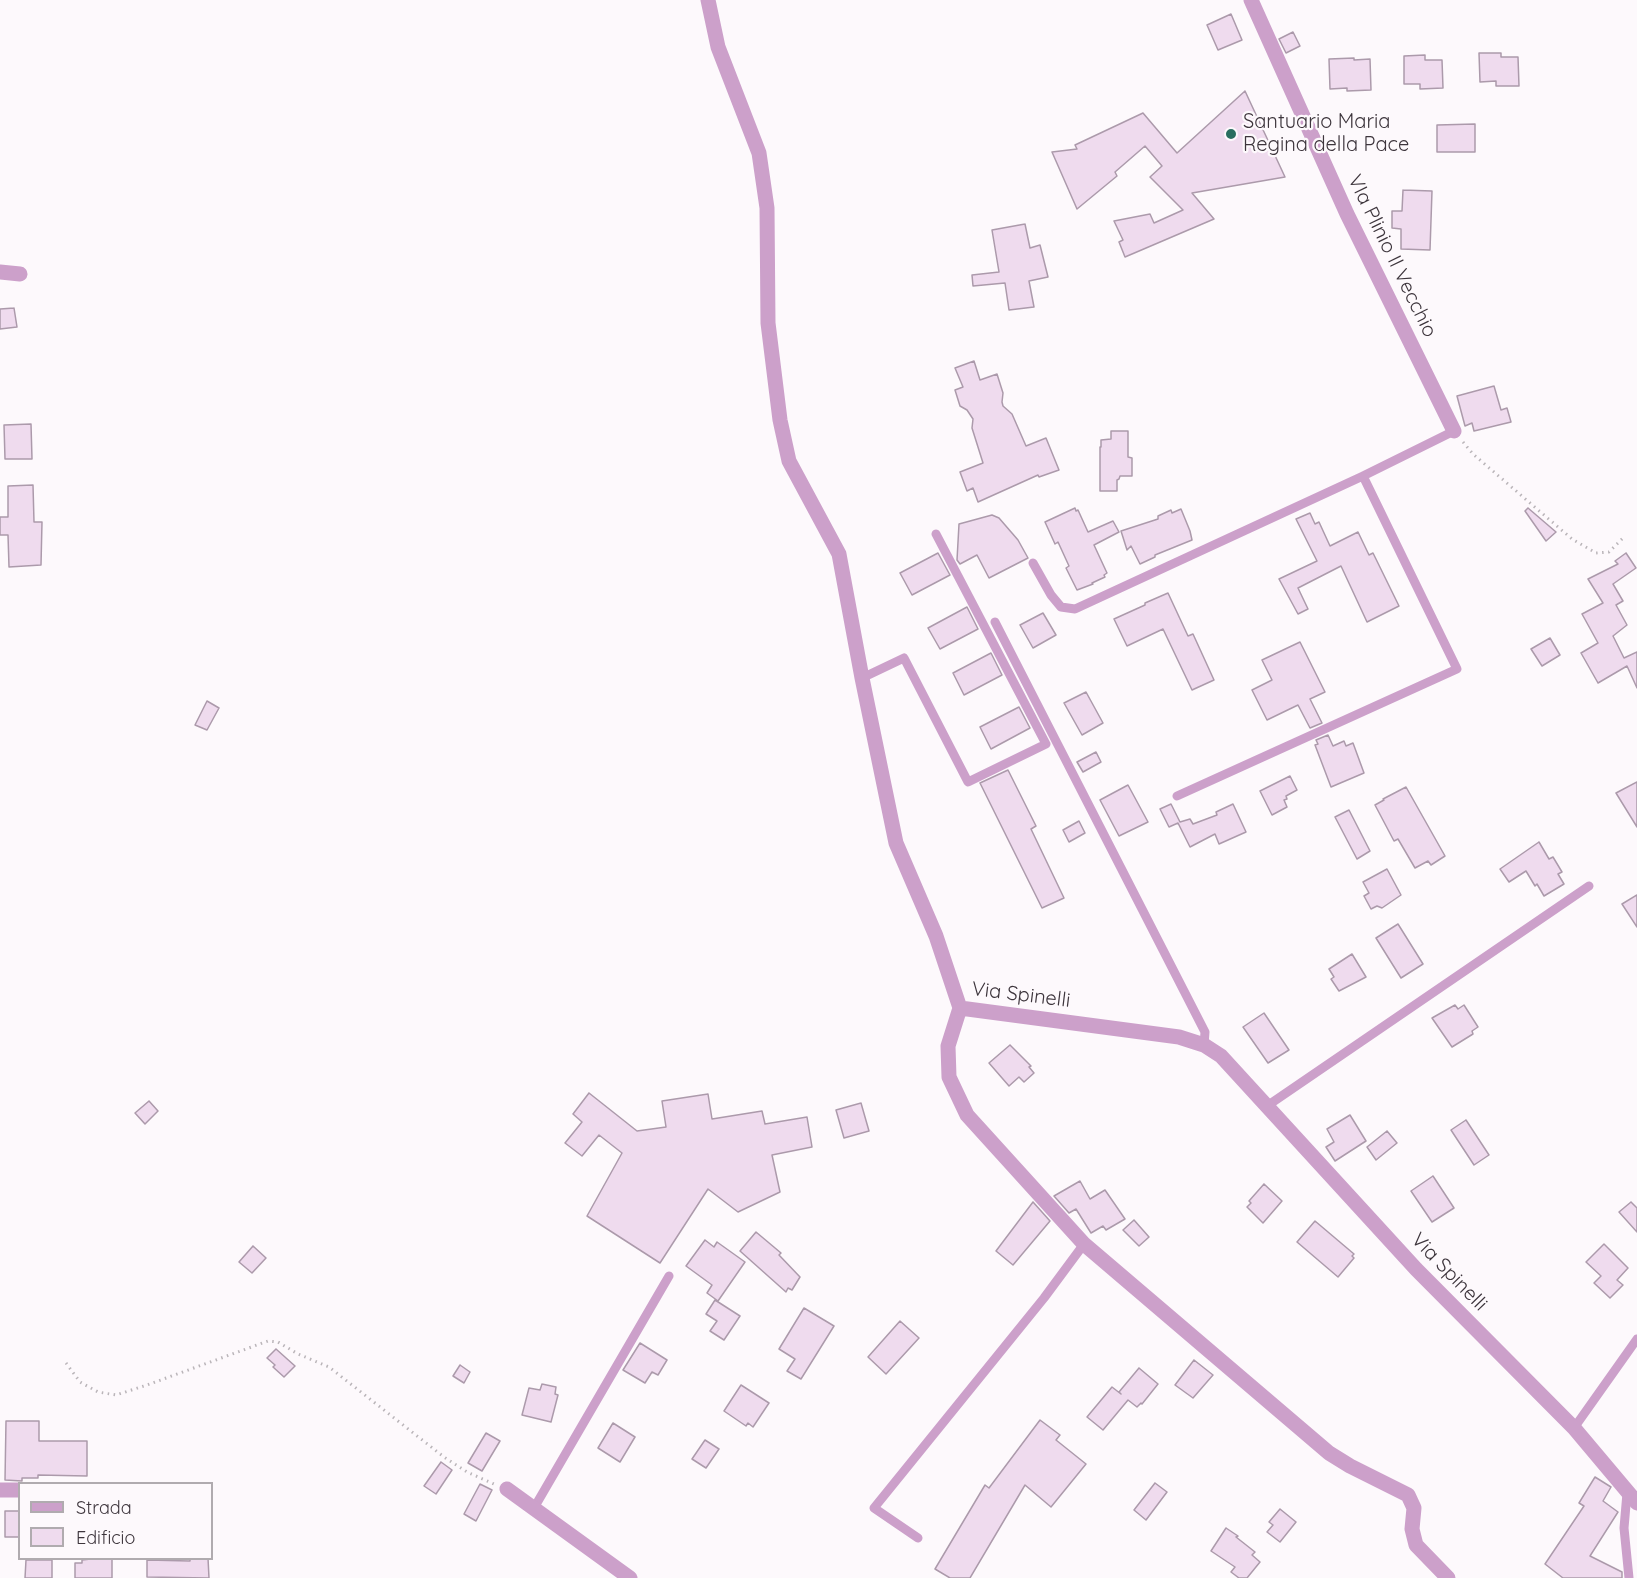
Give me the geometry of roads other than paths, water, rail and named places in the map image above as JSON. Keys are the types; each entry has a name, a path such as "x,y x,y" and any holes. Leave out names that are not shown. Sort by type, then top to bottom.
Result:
{"street":[{"path":"708,0 718,47 759,153 767,208 768,323 780,420 789,461 839,554 896,843 936,936 960,1008"},
{"name":"VIa Plinio Il Vecchio","path":"1251,0 1347,214 1454,431"},
{"path":"0,272 20,274"},
{"name":"Via Spinelli","path":"1448,1578 1416,1545 1412,1529 1414,1508 1408,1495 1329,1453 1084,1244 967,1115 950,1077 948,1046 960,1008 1179,1037 1204,1045 1221,1056 1416,1269 1574,1428 1632,1498"},
{"path":"507,1489 630,1578"},
{"path":"0,1490 18,1490"}],"lane":[{"path":"1033,563 1051,595 1061,607 1075,609 1454,431"},
{"path":"1177,796 1456,669 1362,476"},
{"path":"862,678 904,658 968,782 1046,744 936,534"},
{"path":"995,622 1205,1032 1204,1045"},
{"path":"1267,1106 1589,886"},
{"path":"918,1538 874,1508 1044,1298 1084,1244"},
{"path":"534,1508 669,1276"},
{"path":"1574,1428 1637,1339"},
{"path":"1629,1578 1624,1528 1632,1498"}],"place":[{"name":"Santuario Maria Regina della Pace","path":"1231,134"}]}
